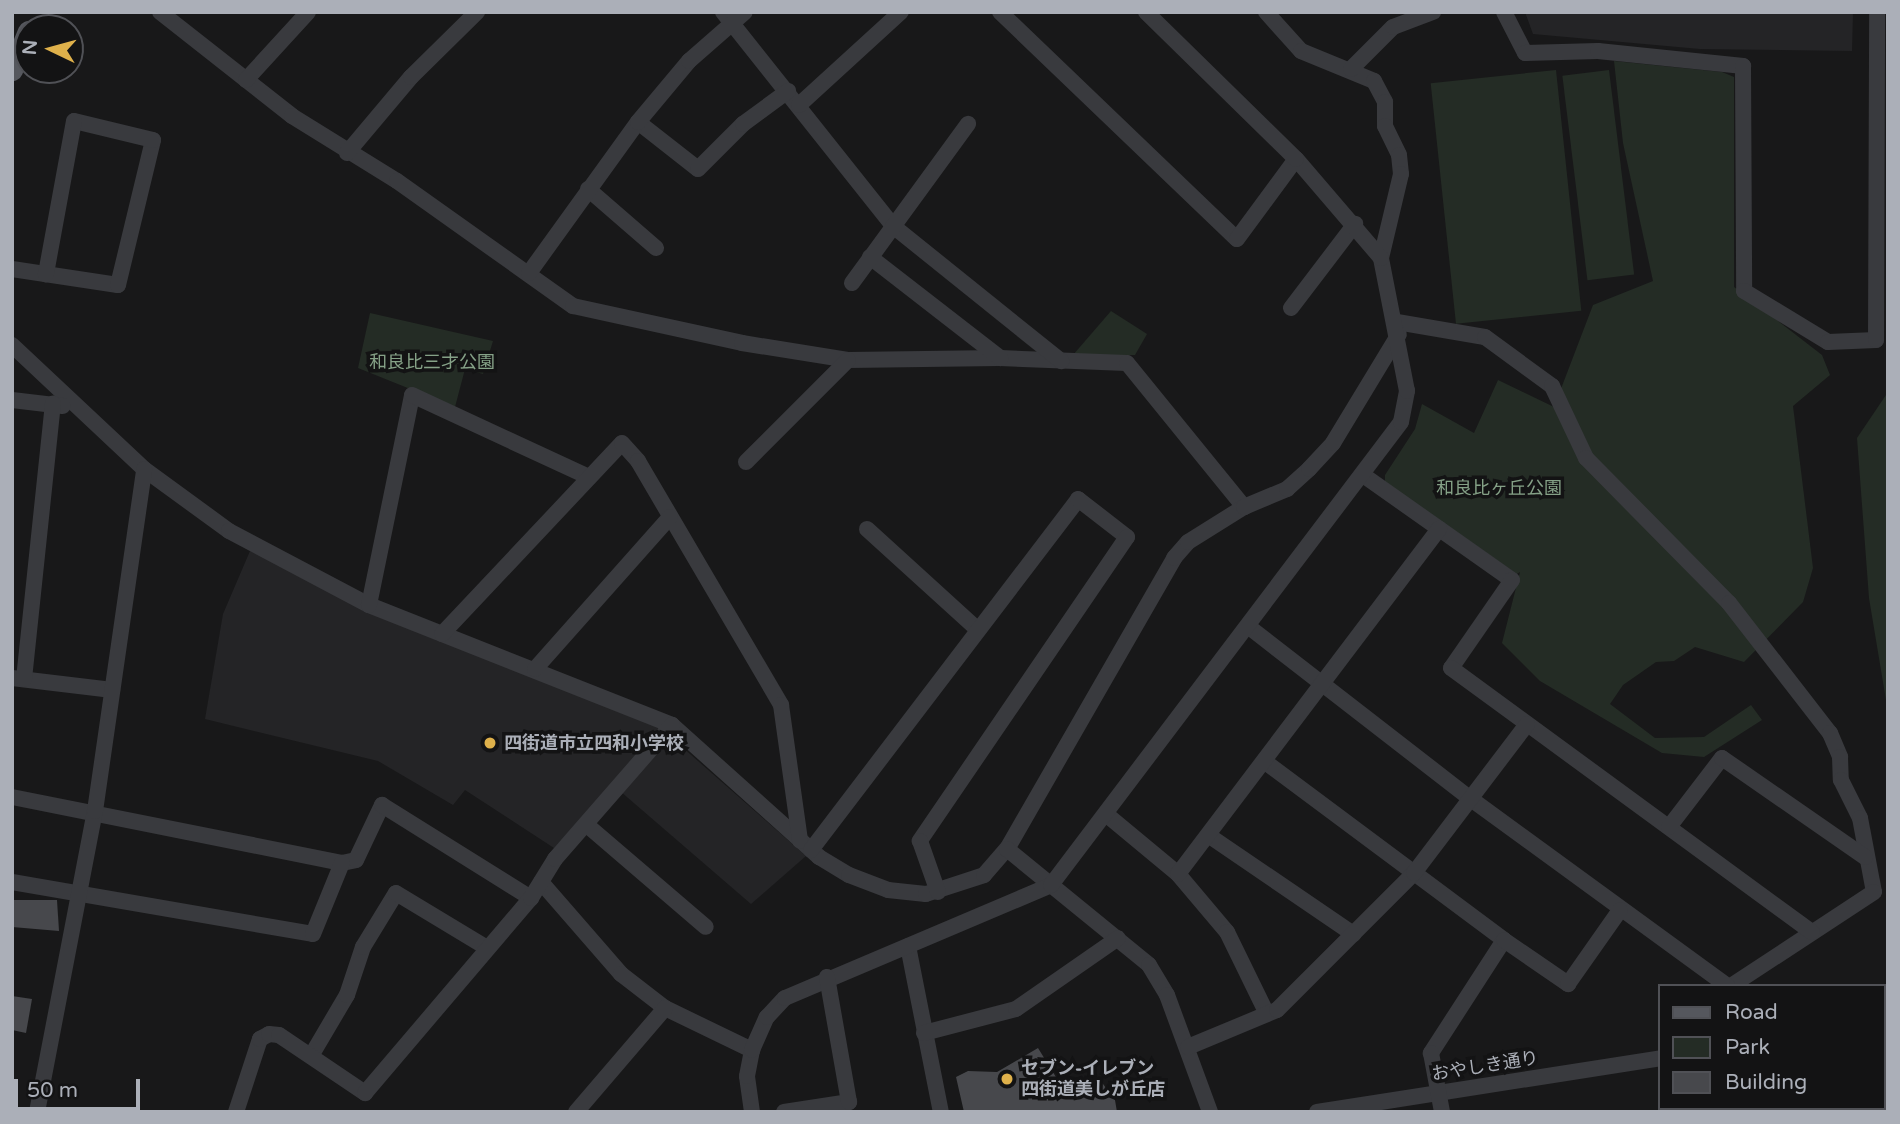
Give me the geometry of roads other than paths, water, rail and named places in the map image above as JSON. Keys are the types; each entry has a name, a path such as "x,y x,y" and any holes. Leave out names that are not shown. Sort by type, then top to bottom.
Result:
{"street":[{"path":"160,12 246,80 347,153 397,181 573,306 742,343 848,360 1000,358 1127,363 1244,507"},
{"path":"246,80 309,12"},
{"path":"347,153 411,77 477,12"},
{"path":"799,105 901,12"},
{"path":"1000,12 1237,240 1296,159"},
{"path":"752,1112 747,1076 752,1050 766,1017 785,998 1051,885 1107,816 1363,475 1405,410 1408,391 1398,328 1381,258 1355,223 1296,159 1146,12"},
{"path":"1266,12 1301,51 1351,69 1374,81 1385,102 1385,126 1399,155 1401,174 1381,258"},
{"path":"1351,69 1393,27 1433,12"},
{"path":"1504,12 1525,53 1598,51 1743,66 1744,291 1828,342 1876,340 1882,49 1877,12"},
{"path":"528,273 638,122 689,61 733,15 893,226 1061,361"},
{"path":"638,122 698,169 743,124 788,91"},
{"path":"12,269 118,285 153,140 74,121 47,274"},
{"path":"852,283 968,124"},
{"path":"588,189 656,248"},
{"path":"1291,309 1355,223"},
{"path":"870,257 1000,358"},
{"path":"12,345 144,468 229,531 369,605 672,725 805,845 849,876 888,890 938,892 984,875 1007,849 1174,558 1188,542 1244,507 1287,489 1332,443 1398,328"},
{"path":"1398,328 1485,337 1552,386 1586,458 1729,603 1830,733 1840,757 1841,780 1860,818 1865,857 1874,892 1732,984"},
{"path":"746,462 848,360"},
{"path":"369,605 412,396 589,477"},
{"path":"12,400 80,408"},
{"path":"53,404 18,678 112,690"},
{"path":"442,634 622,443 638,461 781,705 805,845"},
{"path":"37,1112 95,811 144,468"},
{"path":"1363,475 1512,580 1451,668 1812,932"},
{"path":"805,845 1078,499 1127,537 920,841 938,892"},
{"path":"535,669 670,517"},
{"path":"867,529 978,629"},
{"path":"1178,874 1439,529"},
{"path":"1248,627 1471,799 1620,910 1726,984"},
{"path":"1188,1047 1277,1010 1414,873 1527,724"},
{"path":"236,1112 260,1039 279,1035 365,1093 531,898 555,859 588,826 672,725"},
{"path":"1669,827 1722,758 1865,857"},
{"path":"1264,761 1504,940 1568,984 1620,910"},
{"path":"12,797 95,811 342,863 356,860 383,805 531,898"},
{"path":"1107,816 1178,874 1227,932 1267,1014"},
{"path":"588,826 706,927"},
{"path":"1208,835 1353,934"},
{"path":"1007,849 1149,965 1167,995 1210,1112"},
{"path":"12,882 313,934 342,863"},
{"path":"541,881 621,974 665,1008 752,1050"},
{"path":"310,1056 347,995 363,947 396,893 487,947"},
{"path":"924,1033 1016,1009 1118,938"},
{"path":"1442,1112 1431,1053 1504,940"},
{"path":"908,946 941,1112"},
{"path":"784,1112 849,1102 827,978"},
{"path":"576,1112 665,1008"},
{"name":"おやしき通り","path":"1317,1112 1658,1058"}],"place":[{"name":"四街道市立四和小学校","path":"490,743"},
{"name":"セブン-イレブン 四街道美しが丘店","path":"1007,1079"}],"park label":[{"name":"和良比三才公園","path":"432,362"},
{"name":"和良比ヶ丘公園","path":"1499,488"}]}
